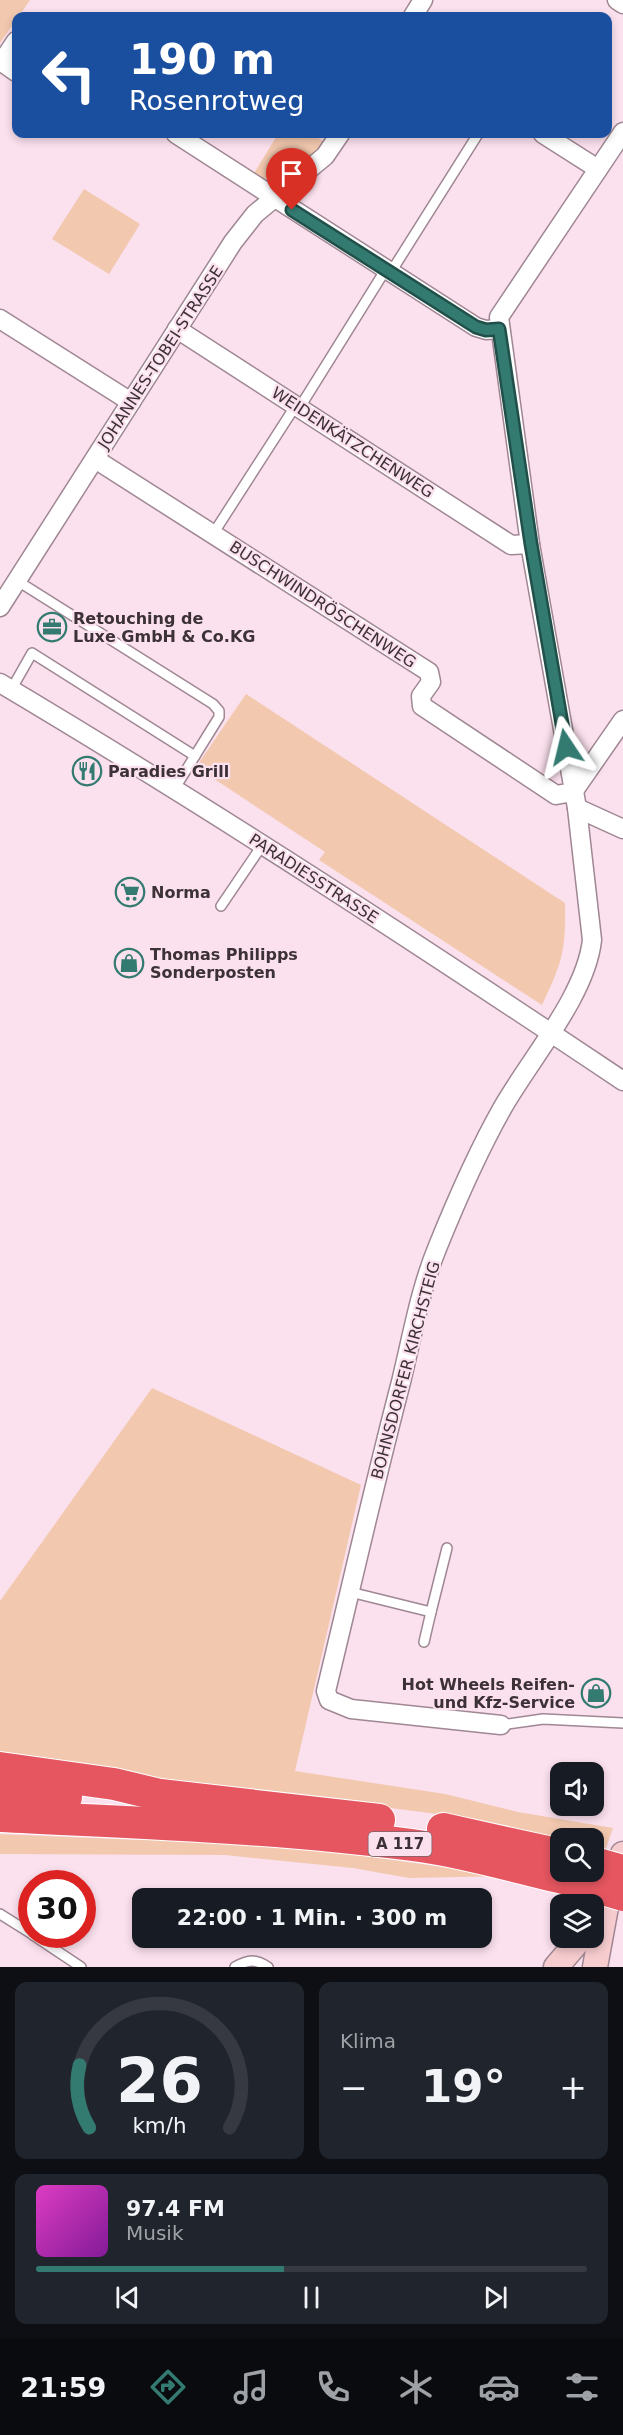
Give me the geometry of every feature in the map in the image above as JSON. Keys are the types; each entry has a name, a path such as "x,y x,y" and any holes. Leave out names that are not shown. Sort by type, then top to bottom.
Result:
{"highway":[{"path":"0,1768 114,1784 160,1795"},
{"path":"0,1794 113,1799 160,1795"},
{"name":"A 117","path":"160,1795 273,1806 430,1827 513,1842 550,1856"},
{"name":"A 117","path":"0,1816 224,1827 331,1836 550,1863"},
{"name":"A 117","path":"604,1869 623,1871"},
{"name":"A 117","path":"588,1882 608,1908"}],"street":[{"path":"617,0 623,4"},
{"path":"12,47 2,62 12,69"},
{"path":"182,138 476,327 486,330 499,323 623,132"},
{"name":"JOHANNES-TOBEI-STRASSE","path":"1,604 233,242 255,214 325,156 337,138"},
{"path":"549,138 598,169"},
{"path":"0,319 131,402"},
{"name":"BOHNSDORFER KIRCHSTEIG","path":"499,323 531,544 575,800 592,940 590,956 560,1018 482,1145 437,1249 423,1291 326,1691 329,1700 351,1709 501,1725"},
{"name":"WEIDENKÄTZCHENWEG","path":"177,329 511,545 531,544"},
{"name":"BUSCHWINDRÖSCHENWEG","path":"95,459 429,672 430,682 421,696 422,706 556,795 575,800"},
{"name":"PARADIESSTRASSE","path":"5,686 263,844 623,1081"},
{"path":"623,720 575,800 623,829"},
{"path":"595,1967 623,1854"},
{"path":"556,1967 572,1948"}],"lane":[{"path":"213,534 475,138"},
{"path":"16,580 213,704 219,711 219,717 175,788"},
{"path":"5,686 32,654 195,756"},
{"path":"222,906 263,844"},
{"path":"424,1642 447,1548"},
{"path":"350,1592 431,1612"},
{"path":"501,1725 543,1719 623,1723"},
{"path":"0,1914 18,1925"},
{"path":"53,1948 81,1967"},
{"path":"235,1967 246,1960 256,1960 268,1967"}],"shaded area":[{"path":"0,0 30,0 22,12 12,12 12,26 0,43"},
{"path":"276,138 318,138 324,142 311,157 282,175 262,178 253,175"},
{"path":"84,189 140,224 109,274 52,239"},
{"path":"246,694 565,903 565,933 561,956 542,1005 319,860 325,852 196,767"},
{"path":"152,1388 361,1485 295,1771 445,1794 518,1812 613,1828 605,1851 604,1828 550,1828 550,1837 445,1815 31,1762 0,1755 0,1601"},
{"path":"0,1834 140,1840 227,1836 505,1876 409,1878 353,1868 225,1855 0,1854"}],"place":[{"name":"Retouching de Luxe GmbH & Co.KG","path":"52,627"},
{"name":"Paradies Grill","path":"87,771"},
{"name":"Norma","path":"130,892"},
{"name":"Thomas Philipps Sonderposten","path":"129,963"},
{"name":"Hot Wheels Reifen- und Kfz-Service","path":"596,1693"}],"route":[{"path":"292,210 476,327 486,330 499,329 531,544 566,747"}]}
